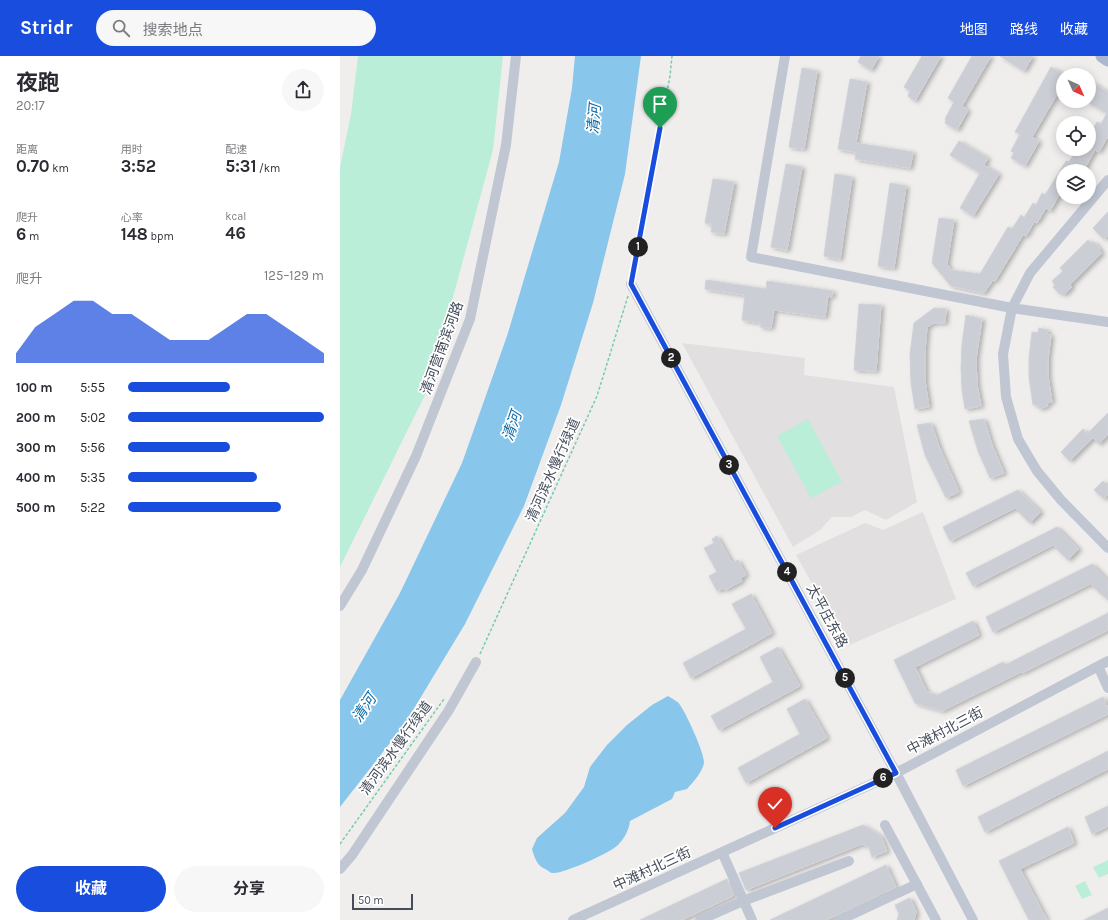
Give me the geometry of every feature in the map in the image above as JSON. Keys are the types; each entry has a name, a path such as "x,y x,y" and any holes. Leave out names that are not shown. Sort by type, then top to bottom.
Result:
{"main road":[{"path":"1102,56 1108,60"}],"street":[{"name":"清河营南滨河路","path":"340,606 362,570 416,456 470,319 506,146 516,56"},
{"path":"785,56 751,258 1012,308 1108,322"},
{"path":"1108,180 1030,273 1012,308 1003,354 1006,397 1018,439 1037,471 1060,500 1108,548"},
{"name":"太平庄东路","path":"631,284 896,773 973,920"},
{"name":"中滩村北三街","path":"573,920 896,773 1108,661"},
{"path":"340,869 352,855 449,710 476,662"},
{"path":"1098,666 1108,688"},
{"path":"885,825 936,920"},
{"path":"722,852 752,920"},
{"path":"700,920 743,901 849,861"},
{"path":"840,920 917,884"}],"path":[{"name":"清河滨水慢行绿道","path":"476,662 597,396 631,284 670,76 672,56"},
{"name":"清河滨水慢行绿道","path":"340,844 448,693"}],"shaded area":[{"path":"682,343 805,358 804,375 894,387 917,502 886,520 865,510 851,517 832,517 820,530 793,547"},
{"path":"923,512 956,599 847,646 796,555 865,523 883,530"}],"green space":[{"path":"358,56 503,56 493,150 428,389 340,567 340,167 351,114"},
{"path":"808,419 842,482 811,498 777,436"},
{"path":"1108,860 1108,874 1099,878 1093,867"},
{"path":"1085,881 1092,895 1082,899 1075,886"}],"water":[{"name":"清河","path":"575,56 641,56 625,174 593,303 561,405 524,506 465,624 404,725 340,807 340,700 400,593 462,463 507,336 559,162 572,88"},
{"path":"668,696 678,702 683,709 702,751 704,763 697,777 687,789 675,792 672,799 630,821 622,840 618,845 606,853 576,867 553,873 541,866 535,859 532,849 537,838 565,813 584,787 590,767 607,745 627,725 652,705"}],"building":[{"path":"861,56 879,56 871,70 858,62"},
{"path":"922,56 941,56 915,101 908,96 910,91 904,87"},
{"path":"972,56 991,56 962,106 968,110 957,130 945,123 945,119 954,102 948,98"},
{"path":"1000,56 1033,56 1024,71"},
{"path":"1051,67 1056,70 1056,96 1032,137 1039,141 1025,166 1011,158 1014,153 1011,151 1020,134 1015,132"},
{"path":"802,68 817,71 804,149 789,147"},
{"path":"850,79 867,82 856,143 913,152 910,168 855,159 856,152 838,149"},
{"path":"1096,85 1108,92 1108,136 1099,152 1096,150 1096,124 1097,122 1101,124 1107,113 1096,107"},
{"path":"959,141 988,158 984,165 999,174 973,216 960,208 980,173 950,155"},
{"path":"1073,156 1092,156 1087,164 1064,164 1066,161 1069,162"},
{"path":"786,164 802,167 787,250 771,247"},
{"path":"835,174 852,177 840,259 824,256"},
{"path":"1056,177 1056,200 1050,211 1046,208 1037,223 1034,222 1026,236 1023,235 995,281 993,280 984,293 951,286 932,263 939,218 954,220 947,264 951,270 980,274 1008,227 1012,229 1021,215 1024,218 1033,203 1036,205 1042,193 1045,195"},
{"path":"713,179 734,182 724,234 711,232 712,224 705,223"},
{"path":"890,183 906,186 894,268 878,266"},
{"path":"1108,212 1108,236 1104,239 1093,228"},
{"path":"1088,240 1092,244 1094,242 1102,253 1070,285 1072,287 1064,295 1061,292 1060,294 1053,287 1055,285 1052,281 1063,271 1060,268"},
{"path":"706,280 766,289 767,281 833,291 832,297 828,296 825,317 774,310 771,328 760,327 761,323 742,320 745,295 705,289"},
{"path":"859,304 881,305 876,371 854,370"},
{"path":"934,308 946,309 945,323 934,323 927,327 925,381 929,407 915,409 911,383 910,354 914,323"},
{"path":"966,315 982,319 976,359 977,384 981,406 965,409 961,368 962,344"},
{"path":"1039,328 1048,330 1047,334 1051,335 1048,359 1048,376 1052,402 1047,403 1048,406 1039,409 1038,404 1033,405 1029,377 1029,358 1032,332 1038,333"},
{"path":"1108,413 1108,435 1099,444 1093,438 1070,461 1061,452 1083,429 1087,434"},
{"path":"984,419 992,445 1004,473 990,478 978,451 969,421"},
{"path":"931,423 940,449 959,492 946,498 925,455 917,425"},
{"path":"1103,481 1108,486 1108,494 1104,499 1094,490"},
{"path":"1018,490 1041,512 1030,523 1015,508 950,541 943,527"},
{"path":"1057,527 1079,549 1068,560 1053,545 973,586 966,573"},
{"path":"717,536 732,563 738,560 746,575 741,578 742,581 725,590 724,588 717,591 709,576 717,572 704,548 714,543 712,539"},
{"path":"1092,564 1108,580 1108,600 1090,584 993,632 986,617"},
{"path":"751,594 772,633 691,678 683,663 746,629 732,604"},
{"path":"1108,613 1108,630 942,711 915,703 894,660 973,621 979,635 915,667 927,692 937,695 1003,662 1005,665"},
{"path":"778,647 800,686 719,730 711,716 773,682 760,657"},
{"path":"1103,697 1108,708 1108,714 963,786 956,770"},
{"path":"805,699 827,738 746,783 738,768 800,734 787,709"},
{"path":"1108,751 1108,769 985,832 978,817"},
{"path":"1108,806 1108,826 1092,834 1085,817"},
{"path":"863,825 881,836 887,851 872,857 869,847 862,844 746,890 739,873"},
{"path":"1068,827 1074,843 1020,869 1047,920 1029,920 999,861"},
{"path":"886,865 896,887 835,916 826,920 770,920"},
{"path":"727,879 734,895 733,896 682,920 640,920"},
{"path":"910,898 916,912 914,920 897,920 899,914 895,905"},
{"path":"1108,908 1108,920 1084,920"}],"route":[{"path":"660,128 631,284 896,773 775,828"}]}
